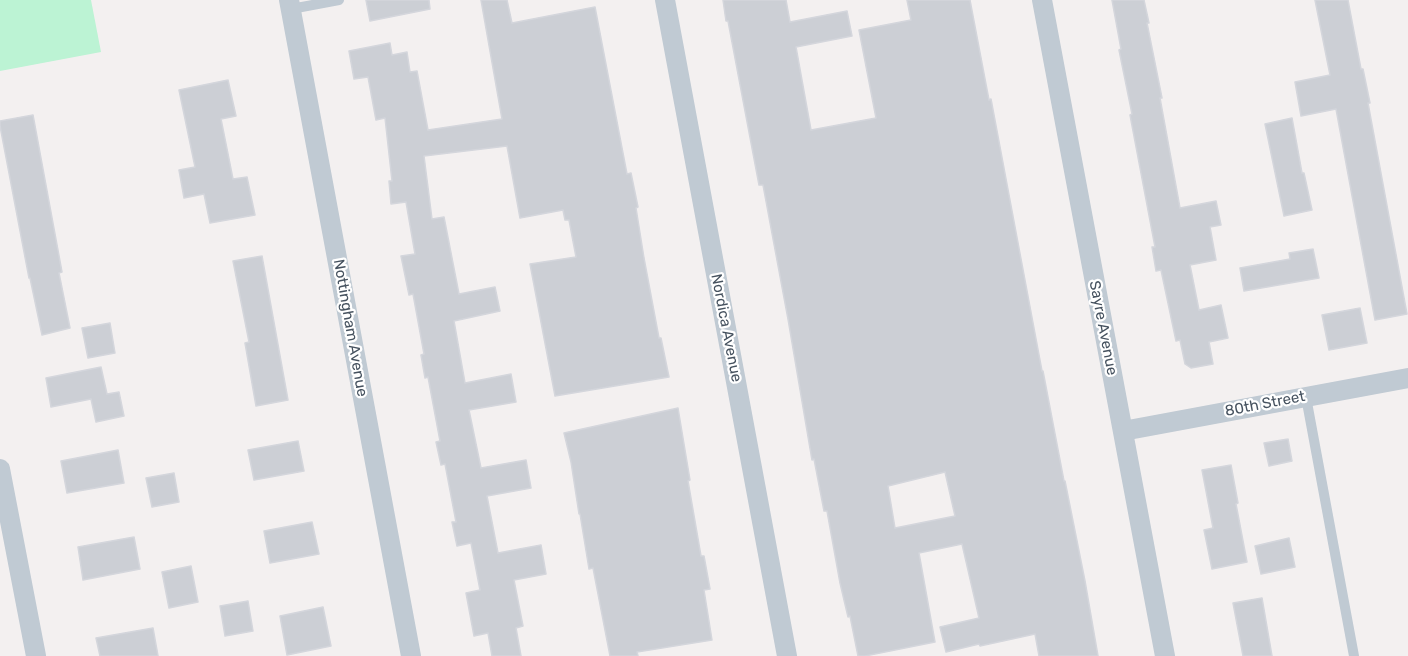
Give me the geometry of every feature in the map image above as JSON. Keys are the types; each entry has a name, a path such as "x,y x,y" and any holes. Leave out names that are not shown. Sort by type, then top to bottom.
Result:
{"street":[{"name":"Nordica Avenue","path":"665,0 787,656"},
{"name":"Sayre Avenue","path":"1042,0 1165,656"},
{"name":"Nottingham Avenue","path":"290,5 411,656"},
{"name":"80th Street","path":"1123,431 1408,378"},
{"path":"0,469 36,656"}],"lane":[{"path":"290,5 339,0"},
{"path":"1306,397 1354,656"}],"green space":[{"path":"0,0 91,0 101,52 0,71"}],"building":[{"path":"366,0 429,0 430,9 370,21"},
{"path":"481,0 507,0 512,23 595,7 627,174 631,173 638,207 636,208 644,258 669,377 555,396 530,264 576,257 569,220 565,220 563,210 520,218 507,146 424,156 432,219 444,217 459,294 495,287 500,311 454,321 465,383 511,374 516,402 469,410 481,468 526,460 531,488 487,496 498,553 541,545 546,574 514,580 523,626 516,628 521,656 492,656 488,633 474,636 466,593 480,590 471,543 457,546 452,522 456,522 445,464 441,465 436,442 440,441 428,377 425,378 421,355 424,354 413,294 409,295 401,256 415,254 406,202 391,204 389,181 392,181 385,118 376,120 368,77 354,79 349,51 390,43 392,55 407,52 410,72 417,71 428,130 502,119"},
{"path":"723,0 786,0 790,22 847,11 852,36 796,47 811,130 876,118 859,30 911,20 907,0 970,0 1098,656 1039,656 1035,634 946,652 940,627 979,618 962,544 919,553 935,642 858,656 850,616 848,617 840,583 827,511 824,511 814,459 812,460 763,185 759,185 728,21 726,21","holes":["945,472 955,516 895,528 888,486"]},
{"path":"1112,0 1144,0 1180,208 1216,201 1221,225 1210,227 1216,260 1190,265 1199,310 1221,305 1228,338 1209,342 1213,364 1191,368 1185,364 1180,340 1176,341 1161,270 1156,271 1152,247 1155,247 1130,115 1132,114"},
{"path":"1315,0 1348,0 1370,103 1368,103 1407,314 1375,320 1336,109 1301,116 1295,82 1330,75"},
{"path":"228,80 236,116 221,119 233,179 247,177 255,215 210,223 204,194 184,198 179,170 195,167 179,90"},
{"path":"33,115 70,328 42,335 0,126 0,121"},
{"path":"1292,118 1302,173 1304,173 1312,210 1284,216 1265,124"},
{"path":"1313,249 1319,278 1244,291 1240,268 1290,259 1289,253"},
{"path":"262,256 288,400 256,406 245,343 249,342 233,261"},
{"path":"1360,308 1367,343 1329,350 1322,315"},
{"path":"110,323 115,353 88,358 82,328"},
{"path":"101,367 107,394 119,392 124,416 96,422 91,399 51,407 46,378"},
{"path":"678,408 701,556 704,556 710,589 704,590 712,640 637,652 638,656 610,656 593,568 589,569 564,433"},
{"path":"1288,439 1292,461 1269,466 1264,443"},
{"path":"298,441 304,471 254,480 248,450"},
{"path":"118,450 124,483 67,493 61,461"},
{"path":"1231,465 1247,562 1212,569 1204,530 1213,528 1202,470"},
{"path":"174,473 179,502 152,507 146,478"},
{"path":"312,522 319,554 270,563 264,531"},
{"path":"134,537 140,569 83,580 78,547"},
{"path":"1289,538 1295,567 1261,574 1255,546"},
{"path":"191,566 198,602 169,608 162,572"},
{"path":"1262,598 1272,656 1243,656 1233,603"},
{"path":"248,601 253,631 225,636 220,606"},
{"path":"323,607 331,646 287,655 280,616"},
{"path":"153,628 158,656 100,656 96,638"}]}
